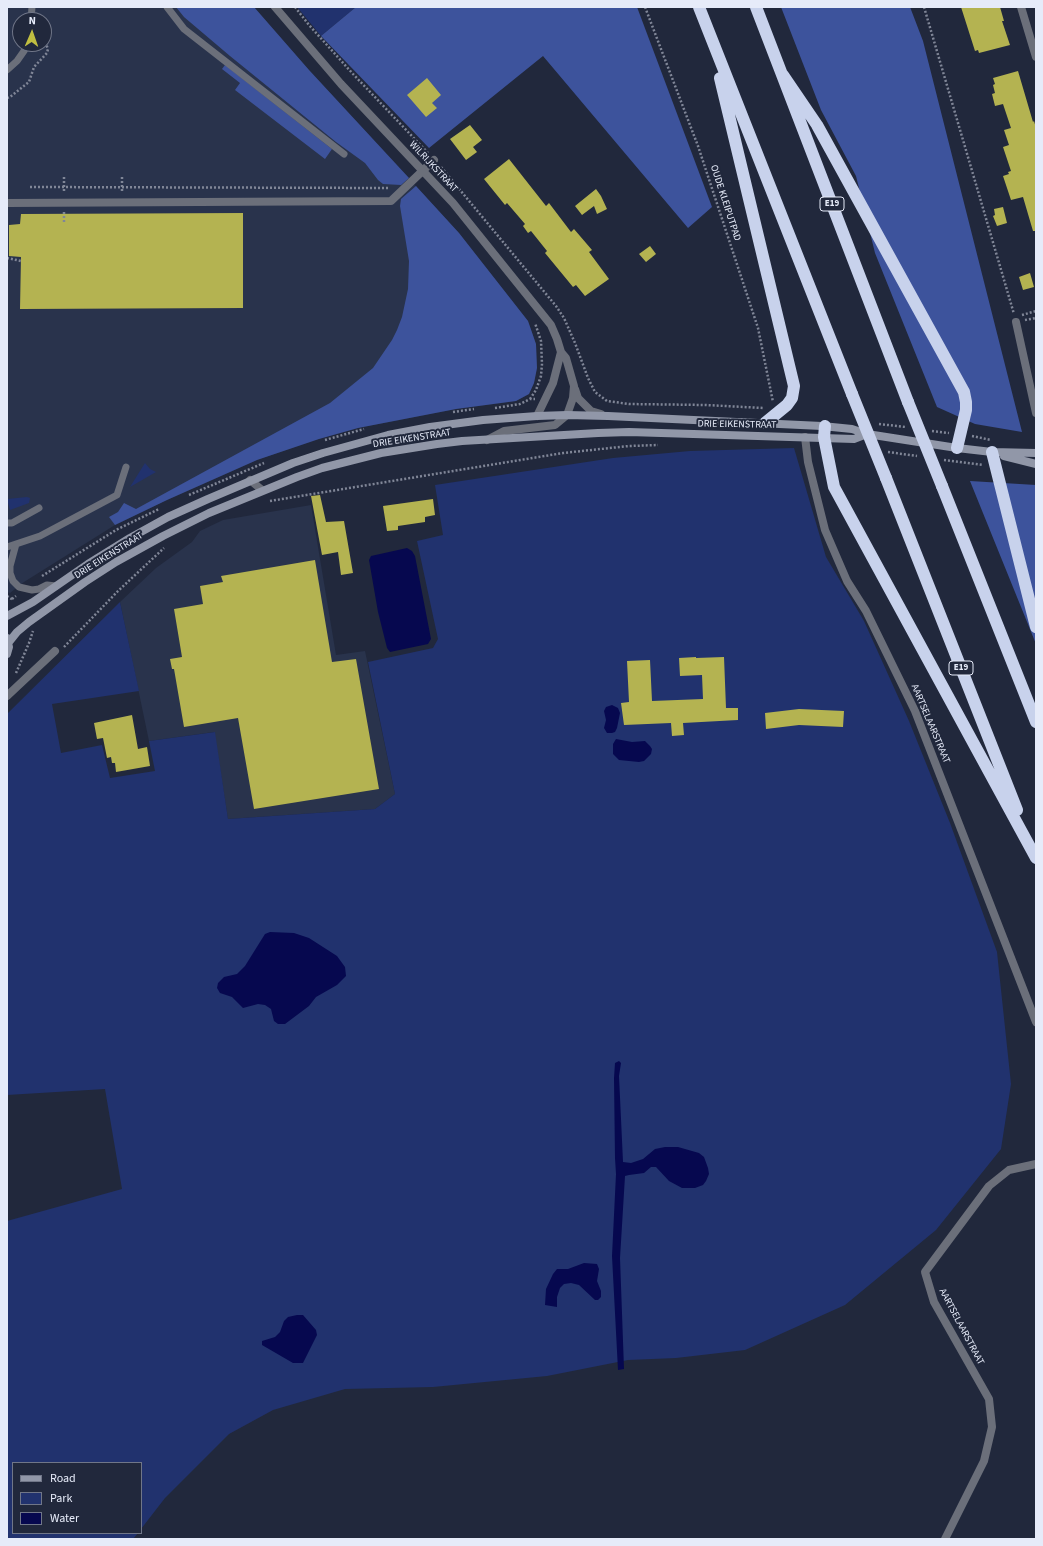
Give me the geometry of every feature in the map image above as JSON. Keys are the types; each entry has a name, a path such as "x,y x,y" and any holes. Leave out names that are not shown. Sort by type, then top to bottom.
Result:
{"highway":[{"name":"E19","path":"699,7 1036,858"},
{"name":"E19","path":"756,7 908,402 1036,722"},
{"path":"714,45 726,107 794,386 792,398 787,405 765,423"},
{"path":"783,75 817,125 964,392 966,410 957,448"},
{"path":"825,432 834,487 1036,858"},
{"path":"992,452 1036,627"}],"street":[{"name":"WILRIJKSTRAAT","path":"275,7 341,84 453,203 551,325 561,352 566,358 578,398 591,411 608,416"},
{"path":"1021,7 1036,57"},
{"path":"7,202 391,201 434,160"},
{"path":"1015,319 1036,413"},
{"path":"536,416 553,383 561,352"},
{"name":"WILRIJKSTRAAT","path":"567,415 573,398 574,386"},
{"path":"486,440 504,431 555,425 567,415"},
{"name":"DRIE EIKENSTRAAT","path":"7,616 20,610 130,538 168,517 293,462 388,435 476,421 567,415 765,423 825,432 854,439 867,434 992,452 1036,453"},
{"name":"DRIE EIKENSTRAAT","path":"8,640 29,622 116,562 196,519 262,490 322,468 381,453 437,444 486,440 629,432 805,437 825,432"},
{"name":"AARTSELAARSTRAAT","path":"805,437 808,462 825,530 847,581 866,611 915,711 1036,1022"},
{"name":"DRIE EIKENSTRAAT","path":"992,452 1036,464"},
{"path":"250,480 262,490"},
{"path":"7,654 8,640"},
{"path":"7,696 55,651"},
{"name":"AARTSELAARSTRAAT","path":"945,1539 984,1461 992,1427 989,1399 934,1302 925,1272 989,1186 1009,1170 1036,1164"}],"lane":[{"path":"166,7 184,29 344,154"},
{"path":"8,68 22,52"},
{"path":"7,547 40,536 117,494 126,466"},
{"path":"7,523 12,523 39,508"},
{"path":"16,544 10,566 10,573 13,581 19,587 32,590 39,589 47,584 56,586"}],"path":[{"name":"OUDE KLEIPUTPAD","path":"645,7 698,146 758,328 774,408"},
{"path":"924,7 1015,319"},
{"path":"7,98 10,98 29,82 34,67 47,52"},
{"path":"30,187 405,189"},
{"path":"7,258 21,261"},
{"path":"530,399 536,390 541,376 542,364 541,341 536,325 532,319"},
{"path":"595,392 607,401 629,404 706,405 767,408"},
{"path":"263,502 309,493 563,453 629,446"},
{"path":"55,651 60,651 118,591 167,546"},
{"path":"7,596 12,599"}],"shaded area":[{"path":"7,7 254,7 309,70 459,233 528,321 536,344 537,368 534,383 529,394 516,401 456,409 358,428 315,440 257,460 115,525 24,582 10,593 7,592"},
{"path":"176,7 254,7 309,70 409,178 401,185 383,184 365,163 336,142 230,56 184,17"},
{"path":"356,7 637,7 712,207 688,228 543,56 429,148 321,36"},
{"path":"781,7 910,7 923,41 1022,432 975,424 937,407 875,253 856,176 821,110"},
{"path":"225,65 332,149 325,159 235,90 240,83 222,69"},
{"path":"416,186 459,233 528,321 536,344 537,368 534,383 529,394 516,401 456,409 358,428 319,439 257,460 115,525 109,517 118,512 124,503 136,509 330,403 373,368 392,340 402,317 408,289 409,261 400,206 401,199"},
{"path":"970,481 1036,485 1036,644"},
{"path":"311,505 336,655 365,651 395,794 375,809 228,819 214,732 149,741 120,602 156,568 192,542 200,531 223,520"}],"green space":[{"path":"297,7 356,7 321,36"},
{"path":"794,448 826,557 864,621 909,721 950,823 997,952 1011,1084 1001,1149 936,1230 845,1305 745,1350 676,1358 628,1360 547,1376 433,1387 345,1389 273,1410 229,1434 165,1498 142,1528 142,1462 12,1462 12,1534 137,1534 133,1539 7,1539 7,1221 122,1189 105,1089 7,1095 7,714 120,602 139,691 52,704 61,753 102,745 110,778 155,771 149,741 215,732 228,819 375,809 395,794 368,662 433,648 438,639 417,541 443,535 435,485 613,458 690,451"},
{"path":"145,463 150,469 156,472 130,487"},
{"path":"30,498 29,503 10,510 7,499"}],"water":[{"path":"407,548 412,551 415,556 431,639 428,644 390,652 387,648 378,612 369,560 371,556"},
{"path":"612,705 618,708 620,713 615,732 607,733 604,728 606,720 604,711 606,707"},
{"path":"616,739 632,742 645,741 652,749 651,754 644,761 639,762 619,760 613,754 613,744"},
{"path":"270,932 294,933 309,938 337,956 345,967 346,976 337,985 316,997 309,1006 285,1024 278,1024 274,1021 271,1009 265,1005 258,1004 243,1008 232,997 220,993 217,988 218,983 224,977 237,974 245,966 265,934"},
{"path":"619,1061 621,1063 619,1076 623,1162 631,1163 643,1159 655,1149 678,1147 699,1153 704,1157 709,1174 703,1185 695,1188 682,1188 669,1181 656,1167 651,1167 644,1173 625,1176 620,1258 624,1369 618,1370 612,1256 616,1174 614,1078 615,1063"},
{"path":"584,1263 597,1264 599,1269 597,1281 601,1291 601,1297 598,1300 595,1300 579,1285 571,1283 564,1284 560,1288 557,1297 557,1307 545,1305 546,1289 557,1269 568,1269"},
{"path":"303,1315 316,1330 317,1335 303,1363 293,1363 262,1345 262,1341 275,1337 280,1332 284,1321 288,1317"}],"building":[{"path":"961,7 1000,7 1004,21 1002,21 1010,45 979,53 978,50 975,51"},
{"path":"1018,71 1036,128 1036,231 1033,231 1023,197 1011,200 1003,176 1009,174 1008,172 1011,171 1003,147 1009,145 1004,130 1011,128 1003,104 995,106 992,94 995,93 993,78"},
{"path":"427,78 441,95 432,103 437,108 426,117 407,95"},
{"path":"470,125 482,140 473,147 477,152 466,160 450,139"},
{"path":"509,159 546,206 549,203 571,232 574,229 592,250 589,252 609,279 585,296 576,285 573,287 545,253 547,251 531,231 528,233 523,226 525,224 507,203 505,205 484,179"},
{"path":"596,189 607,209 597,214 594,206 582,215 575,206"},
{"path":"1003,207 1007,223 997,226 993,216 995,215 994,209"},
{"path":"243,213 243,308 20,309 21,257 9,256 9,225 20,224 21,214"},
{"path":"650,246 656,254 646,262 639,254"},
{"path":"1030,273 1034,287 1023,290 1019,277"},
{"path":"320,495 326,522 344,521 353,573 341,575 338,552 322,555 311,496"},
{"path":"433,499 435,515 425,517 425,522 398,526 398,530 387,531 383,506"},
{"path":"315,560 332,662 356,659 379,789 254,809 238,718 184,727 174,669 172,669 170,659 182,657 174,609 203,604 200,586 223,582 221,576"},
{"path":"724,657 726,708 738,708 738,720 683,723 684,735 672,736 671,723 624,725 621,703 629,702 627,661 650,660 652,701 703,699 702,675 680,676 679,658"},
{"path":"799,709 844,711 843,727 799,725 766,729 765,713"},
{"path":"132,715 138,749 147,747 150,766 116,772 115,763 112,763 111,757 107,758 103,738 97,739 94,723"}]}
